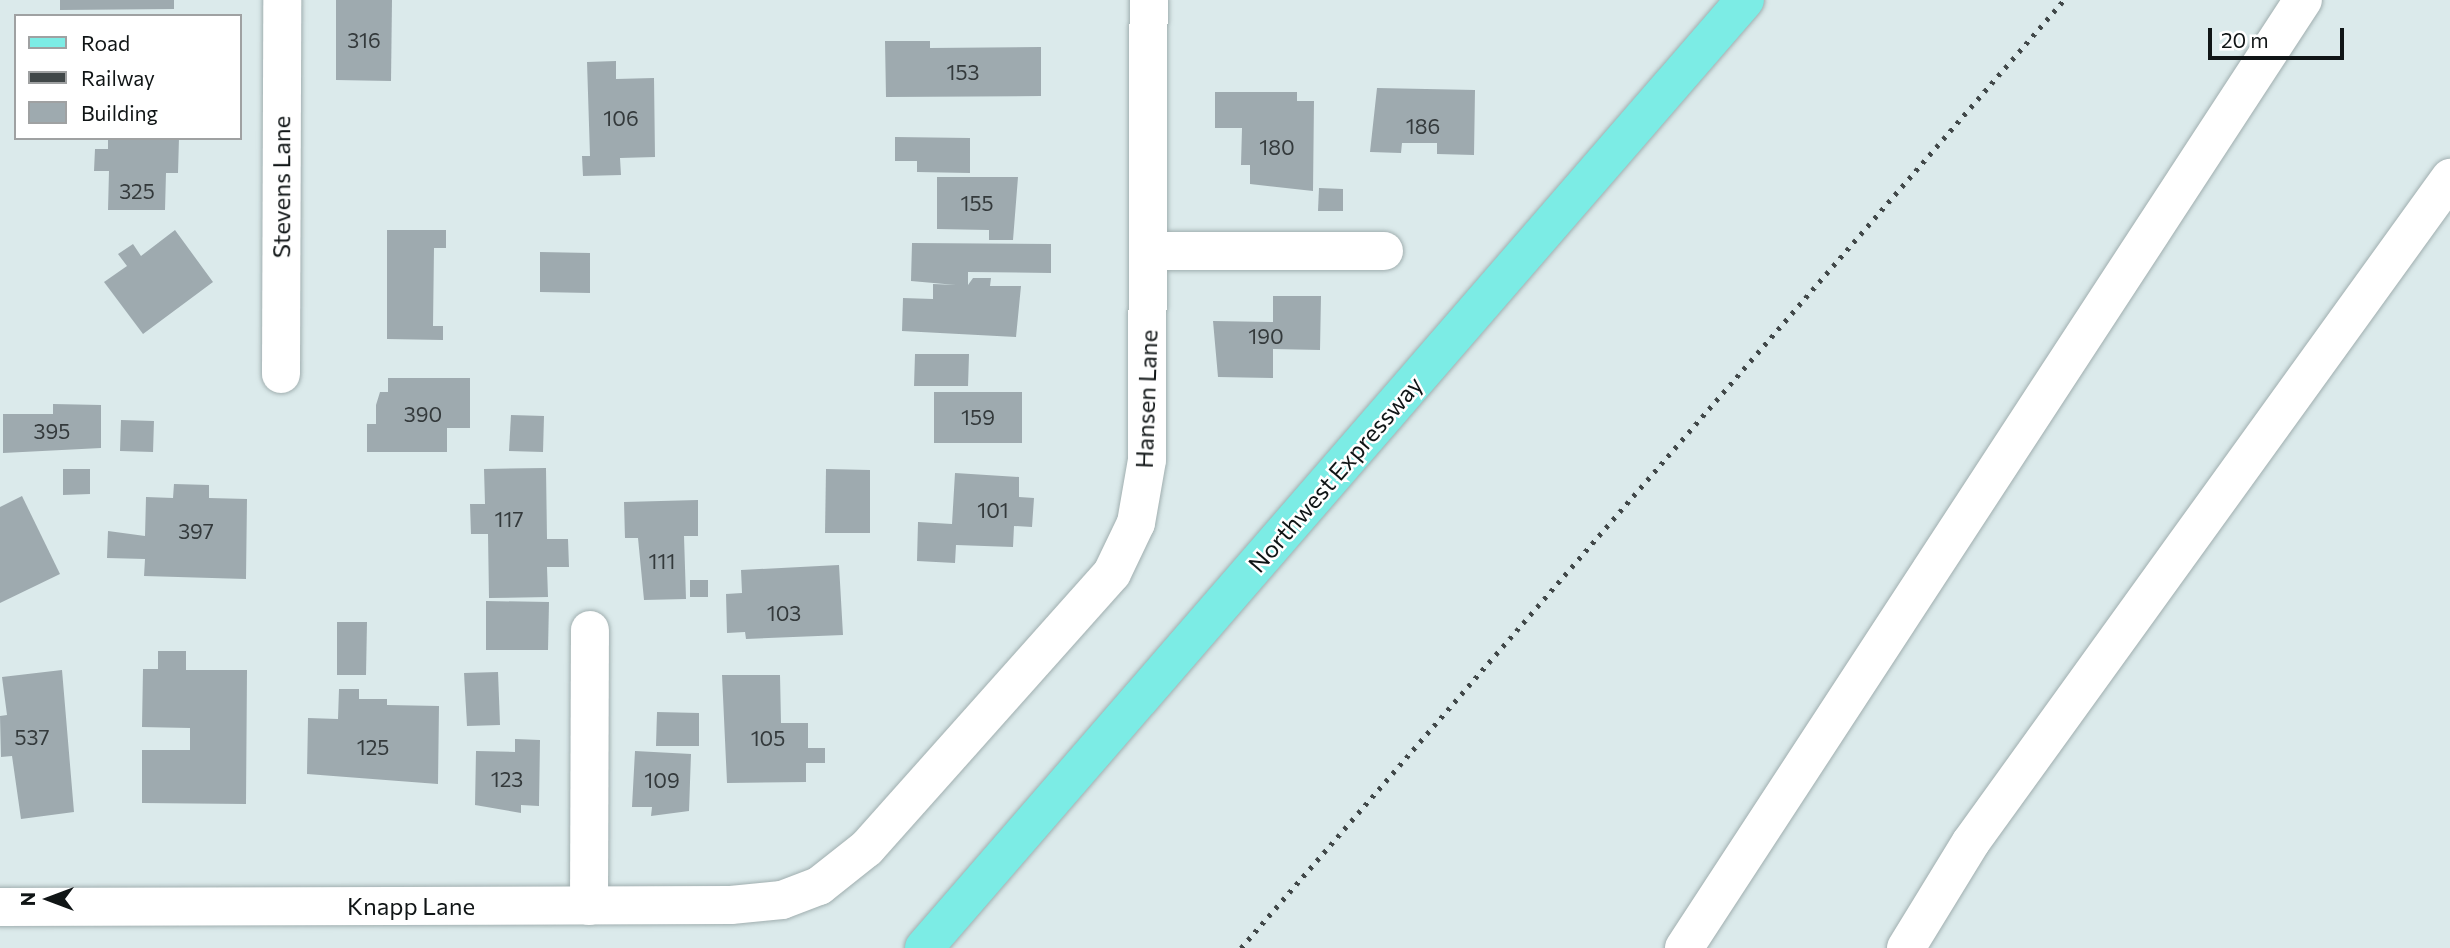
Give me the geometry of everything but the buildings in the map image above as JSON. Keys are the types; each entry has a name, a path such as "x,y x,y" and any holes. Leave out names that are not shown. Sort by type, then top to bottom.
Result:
{"main road":[{"name":"Northwest Expressway","path":"924,948 1745,0"}],"street":[{"name":"Stevens Lane","path":"281,374 282,0"},
{"name":"Hansen Lane","path":"819,886 867,848 1112,573 1136,523 1147,460 1149,0"},
{"path":"1684,948 2303,0"},
{"path":"1906,948 1971,842 2450,178"},
{"path":"1148,251 1384,251"},
{"path":"589,906 590,630"},
{"name":"Knapp Lane","path":"0,907 731,905 782,901 819,886"}],"railway":[{"path":"1241,948 2064,0"}]}
